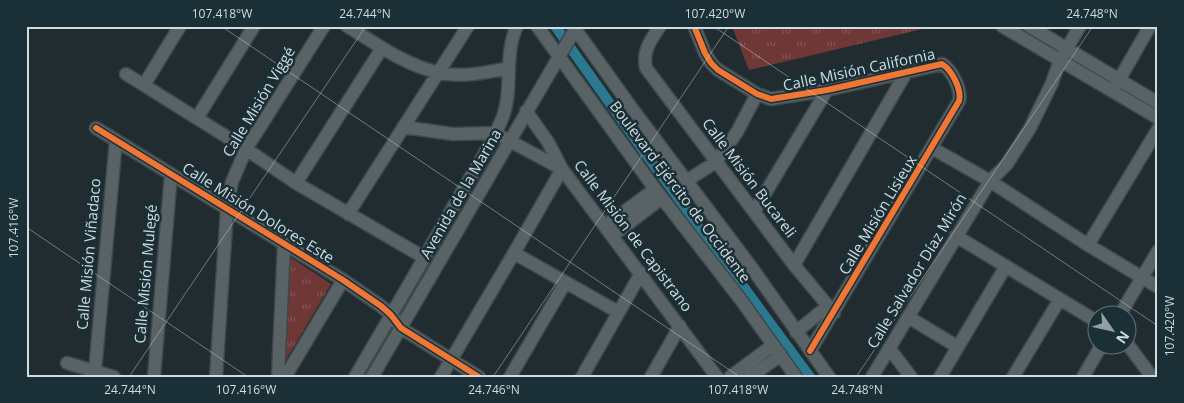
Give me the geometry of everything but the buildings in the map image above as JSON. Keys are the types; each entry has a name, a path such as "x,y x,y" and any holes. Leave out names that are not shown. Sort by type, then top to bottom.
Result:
{"street":[{"path":"144,85 180,26"},
{"path":"197,118 254,26"},
{"name":"Calle Misión Viggé","path":"216,377 228,209 232,182 246,149 324,26"},
{"path":"347,26 399,58 437,73 467,74 508,68"},
{"name":"Avenida de la Marina","path":"355,377 495,133 507,104 510,46 517,26"},
{"name":"Boulevard Ejército de Occidente","path":"537,26 561,53 659,193 796,377"},
{"name":"Calle Misión Bucareli","path":"660,26 647,47 643,58 646,68 794,265 831,310"},
{"name":"Calle Misión California","path":"694,26 711,63 718,70 765,98 779,99 827,90 942,64 948,68 959,90"},
{"path":"1002,26 1063,54 1115,85 1158,118"},
{"path":"1029,26 1063,54"},
{"path":"1063,54 1080,26"},
{"path":"1115,85 1150,26"},
{"path":"348,214 464,28"},
{"name":"Avenida de la Marina","path":"372,377 574,30"},
{"name":"Boulevard Ejército de Occidente","path":"574,30 752,268 829,377"},
{"path":"296,183 382,48"},
{"name":"Calle Salvador Díaz Mirón","path":"872,377 990,181 1007,164 1030,128 1049,90 1063,54"},
{"path":"794,265 907,71"},
{"path":"126,74 246,149 296,183 425,258"},
{"path":"1115,85 1158,103"},
{"path":"754,212 827,90"},
{"name":"Calle Misión Lisieux","path":"810,351 831,310 960,101 961,95 959,90"},
{"path":"686,181 716,162 737,132 757,94"},
{"name":"Calle Misión de Capistrano","path":"526,111 548,142 562,169 717,377"},
{"path":"403,127 453,134 495,133 562,169 441,377"},
{"name":"Calle Misión Dolores Este","path":"96,128 343,280 381,306 401,328 479,377"},
{"path":"1088,245 1158,129"},
{"name":"Calle Misión Viñadaco","path":"95,371 116,140"},
{"path":"932,148 990,181 1088,245 1158,287"},
{"name":"Calle Misión Mulegé","path":"154,377 171,174"},
{"path":"609,231 659,193"},
{"path":"956,236 1086,315"},
{"path":"278,377 284,244"},
{"path":"1125,306 1158,251"},
{"path":"514,253 618,312"},
{"path":"940,377 1006,266"},
{"path":"582,377 641,273"},
{"path":"285,377 343,280"},
{"path":"510,377 565,283"},
{"path":"1013,377 1060,298"},
{"name":"Calle Misión Lisieux","path":"796,332 831,310"},
{"path":"908,317 958,347"},
{"path":"651,377 680,326"},
{"path":"889,348 911,377"},
{"path":"730,377 777,350"},
{"path":"750,377 777,350"},
{"path":"1136,355 1152,377"},
{"path":"1083,377 1095,356"},
{"path":"68,363 114,377"}],"green space":[{"path":"732,26 935,26 749,70"},
{"path":"290,257 331,284 281,368"}],"waterway":[{"path":"555,26 645,153 810,377"}],"cycle path":[{"path":"694,26 705,53 718,70 757,94 771,99 827,90 942,64 949,71 958,86 959,101 810,351"},
{"path":"96,128 343,280 381,306 401,328 479,377"}]}
